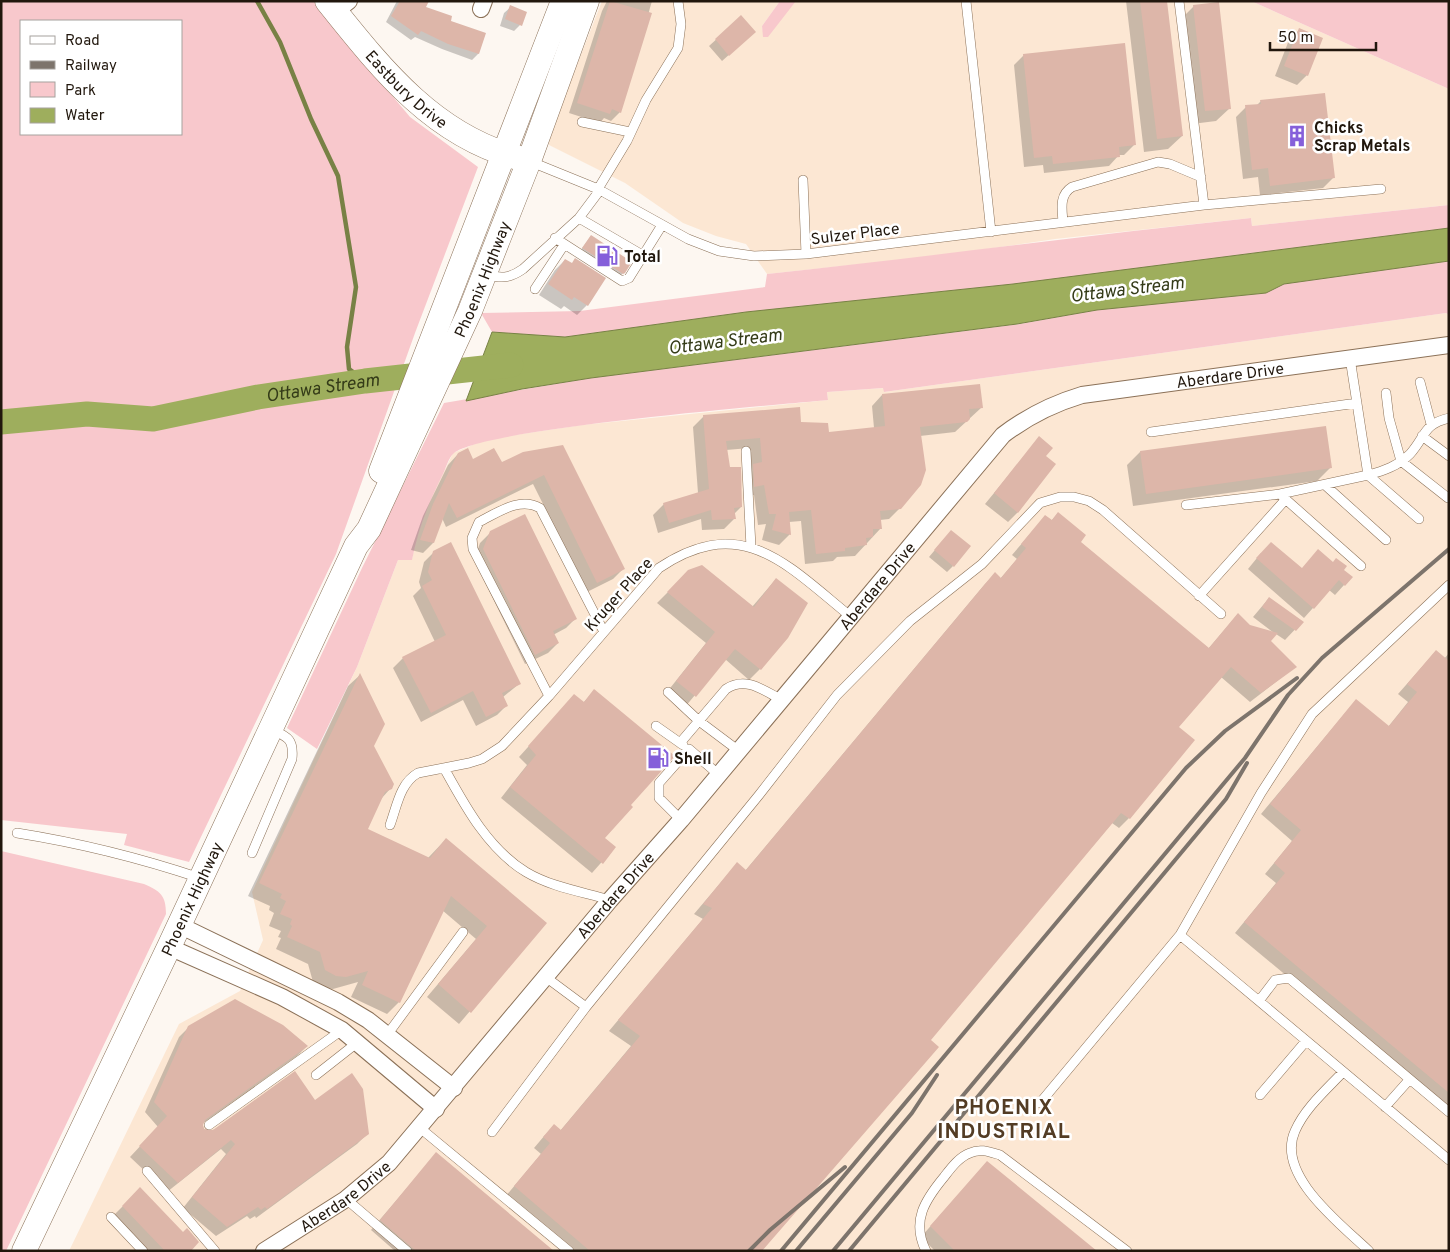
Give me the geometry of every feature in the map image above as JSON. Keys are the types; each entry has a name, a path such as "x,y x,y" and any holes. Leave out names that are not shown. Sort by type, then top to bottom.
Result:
{"main road":[{"name":"Phoenix Highway","path":"407,429 436,327 563,1"},
{"name":"Phoenix Highway","path":"24,1251 169,947 356,546 359,527 407,429 470,311 529,161 586,1"},
{"name":"Eastbury Drive","path":"337,5 383,70 408,95 473,140 503,154 529,161"}],"street":[{"name":"Aberdare Drive","path":"264,1251 346,1199 390,1163 547,978 610,900 681,820 1003,435 1024,419 1053,403 1082,395 1449,345"},
{"path":"178,925 338,1002 368,1020 454,1088"},
{"path":"169,947 282,997 342,1030 436,1108"}],"lane":[{"path":"484,275 504,278 514,276 580,218 599,189 646,100 678,48 681,24 678,1"},
{"path":"966,1 991,232"},
{"path":"1179,1 1204,204"},
{"path":"582,122 630,132"},
{"name":"Sulzer Place","path":"529,161 599,189 688,239 719,251 754,256 806,254 1204,204 1380,189"},
{"path":"1063,222 1062,200 1067,190 1072,187 1158,162 1170,164 1200,177"},
{"path":"803,180 806,254"},
{"path":"580,218 644,256"},
{"path":"555,238 622,281 629,278 662,225"},
{"path":"535,289 564,244"},
{"path":"1350,358 1368,475 1419,519"},
{"path":"1420,382 1431,424"},
{"path":"1386,393 1388,418 1401,461 1448,498"},
{"path":"1152,432 1357,403"},
{"path":"1186,505 1283,496 1386,470 1410,453 1431,424 1449,418"},
{"path":"1422,436 1449,456"},
{"path":"746,451 751,547"},
{"path":"1325,485 1386,540"},
{"path":"492,1132 586,1007 760,795 838,695 910,621 958,585 982,564 1040,503 1060,496 1074,497 1088,501 1103,510 1221,614"},
{"path":"1283,496 1361,566"},
{"path":"1199,596 1283,496"},
{"path":"549,696 473,549 472,538 478,522 520,503 533,504 540,508 604,632"},
{"name":"Kruger Place","path":"390,825 404,784 418,773 482,759 502,746 549,696 659,568 679,555 706,546 729,544 751,547 768,553 796,572 850,616"},
{"path":"1040,1102 1180,935 1261,793 1312,714 1449,585"},
{"path":"680,743 726,689 734,684 752,684 782,700"},
{"path":"668,692 699,721 739,751"},
{"path":"656,726 689,749 718,774"},
{"path":"252,853 292,760 293,747 287,737 270,729"},
{"path":"681,820 659,798 658,788 660,783 689,749"},
{"path":"444,768 467,808 501,854 526,873 551,884 610,900"},
{"path":"18,833 107,850 200,878"},
{"path":"387,1035 463,932"},
{"path":"1180,935 1449,1160"},
{"path":"547,978 586,1007"},
{"path":"1259,1001 1275,980 1289,978 1449,1112"},
{"path":"209,1125 342,1030"},
{"path":"1260,1095 1306,1041"},
{"path":"316,1075 358,1042"},
{"path":"1343,1072 1304,1114 1294,1133 1292,1148 1294,1166 1317,1202 1369,1251"},
{"path":"1385,1107 1409,1080"},
{"path":"420,1128 569,1251"},
{"path":"926,1251 922,1242 920,1222 926,1198 957,1161 970,1152 984,1150 1000,1156 1127,1251"},
{"path":"148,1171 215,1251"},
{"path":"346,1199 407,1251"},
{"path":"111,1217 143,1251"}],"shaded area":[{"path":"602,1 780,1 762,26 764,37 796,1 1251,1 1449,89 1449,205 1252,226 1251,218 1055,239 938,256 767,274 746,244 716,236 683,223 625,183 549,145 548,139"},
{"path":"1446,313 1449,315 1449,1251 69,1251 179,1024 240,991 263,940 252,892 357,667 398,560 412,559 428,504 453,453 487,439 582,425 828,400 827,392 884,388 884,392"}],"green space":[{"path":"1,1 313,1 410,117 478,167 415,333 336,554 189,862 124,845 127,834 1,820"},
{"path":"780,1 796,1 768,37 763,37 762,26"},
{"path":"1251,1 1449,1 1449,89"},
{"path":"1449,205 1449,228 1013,284 746,312 565,337 492,332 481,313 580,311 765,287 767,274 1251,218 1252,226"},
{"path":"1449,261 1449,315 1446,313 884,392 883,388 827,392 828,400 630,419 568,427 473,445 453,454 448,461 424,516 412,560 398,560 357,667 317,749 287,728 362,568 444,403 591,378 1020,324 1097,310 1266,293 1284,284"},
{"path":"1,851 144,884 161,894 165,902 166,914 6,1251 1,1251"}],"water":[{"path":"1449,228 1449,261 1284,284 1266,293 1097,310 1017,324 591,378 522,389 466,401 492,332 565,337 746,312 1013,284"}],"building":[{"path":"400,1 429,1 426,7 452,16 451,21 486,33 479,54 448,44 421,31 418,35 391,16"},
{"path":"610,1 652,13 621,113 612,109 610,114 577,103"},
{"path":"1140,1 1167,1 1183,136 1157,139"},
{"path":"1219,2 1231,109 1205,111 1193,5"},
{"path":"510,5 527,12 522,26 505,19"},
{"path":"741,15 756,32 729,56 715,39"},
{"path":"1299,28 1323,38 1308,76 1284,66"},
{"path":"1125,43 1136,145 1119,147 1120,157 1053,164 1052,156 1034,158 1023,54"},
{"name":"Chicks Scrap Metals","path":"1325,93 1335,178 1270,186 1268,168 1252,170 1245,105 1261,104 1260,100"},
{"name":"Total","path":"591,235 632,262 625,273 623,274 582,248"},
{"path":"575,258 606,278 588,306 574,297 572,300 548,284 565,259 572,263"},
{"path":"980,384 983,408 969,409 970,419 967,422 920,427 926,470 921,485 901,509 880,511 882,529 873,529 873,537 866,538 867,545 845,548 845,551 816,554 811,510 789,512 791,535 772,530 776,514 769,514 764,485 754,487 753,464 762,462 760,438 726,441 730,467 741,467 742,507 734,508 736,519 712,520 711,510 669,523 663,503 709,489 703,415 800,407 801,422 828,423 829,432 885,426 882,394"},
{"path":"1326,426 1332,468 1146,494 1140,451"},
{"path":"1039,436 1053,448 1046,456 1056,464 1018,513 994,493"},
{"path":"563,445 625,569 597,583 544,475 457,518 449,503 434,543 420,540 433,504 458,453 468,448 473,459 494,448 502,462 523,452"},
{"path":"1058,512 1086,535 1081,542 1209,648 1238,613 1250,625 1278,633 1271,641 1297,667 1261,693 1231,667 1179,727 1195,740 1130,819 1121,813 931,1040 939,1047 762,1251 590,1251 514,1186 550,1143 543,1137 554,1124 561,1130 640,1036 618,1020 712,908 703,904 737,862 746,870 995,572 1001,578 1026,548 1021,544 1045,515 1052,520"},
{"path":"525,514 577,619 553,631 559,643 535,655 483,549 490,531"},
{"path":"951,530 971,546 954,567 934,550"},
{"path":"451,542 521,684 502,693 508,706 486,717 473,691 431,713 402,657 446,635 422,586 432,580 428,572 433,551"},
{"path":"1271,542 1302,568 1318,549 1333,562 1336,558 1347,566 1344,570 1353,577 1345,586 1339,580 1314,609 1256,558"},
{"path":"702,565 754,607 776,578 808,603 788,638 761,670 735,649 696,697 676,681 715,632 667,592 688,570"},
{"path":"1269,597 1304,622 1296,631 1262,607"},
{"path":"1436,650 1449,661 1449,1093 1244,922 1285,873 1274,863 1301,830 1270,804 1356,699 1389,726 1417,692 1407,684"},
{"path":"360,673 385,724 374,746 394,784 392,789 385,792 368,829 430,858 446,838 547,923 471,1013 438,984 487,926 451,896 400,1003 362,985 368,971 346,977 336,976 325,970 320,952 287,937 292,926 290,924 292,919 280,914 286,901 280,898 282,894 259,883"},
{"path":"594,689 675,756 631,805 633,807 605,838 616,847 603,864 510,787 536,755 528,746 574,694 584,702"},
{"path":"235,999 283,1025 308,1046 205,1120 204,1129 213,1130 295,1071 315,1100 352,1073 363,1089 369,1134 267,1209 265,1207 261,1210 258,1207 227,1227 192,1197 235,1144 231,1140 178,1183 139,1146 167,1116 154,1102 188,1026"},
{"path":"436,1152 554,1251 416,1251 380,1220"},
{"path":"987,1161 1097,1251 955,1251 930,1226"},
{"path":"140,1187 183,1232 187,1228 199,1242 191,1251 165,1251 122,1206"}],"waterway":[{"path":"257,1 280,42 311,119 338,176 356,287 347,347 349,369 365,381"},
{"name":"Ottawa Stream","path":"1,422 87,414 153,419 258,397 365,381 511,365"}],"railway":[{"path":"833,1251 1245,758 1288,695 1322,658 1449,549"},
{"path":"781,1251 1186,768 1225,731 1297,678"},
{"path":"849,1251 1226,799 1247,763"},
{"path":"796,1251 912,1113 937,1075"},
{"path":"749,1251 770,1230 845,1167"}],"place":[{"name":"Chicks Scrap Metals","path":"1297,136"},
{"name":"Total","path":"607,256"},
{"name":"Shell","path":"658,758"}],"district":[{"name":"PHOENIX INDUSTRIAL","path":"1004,1119"}]}
